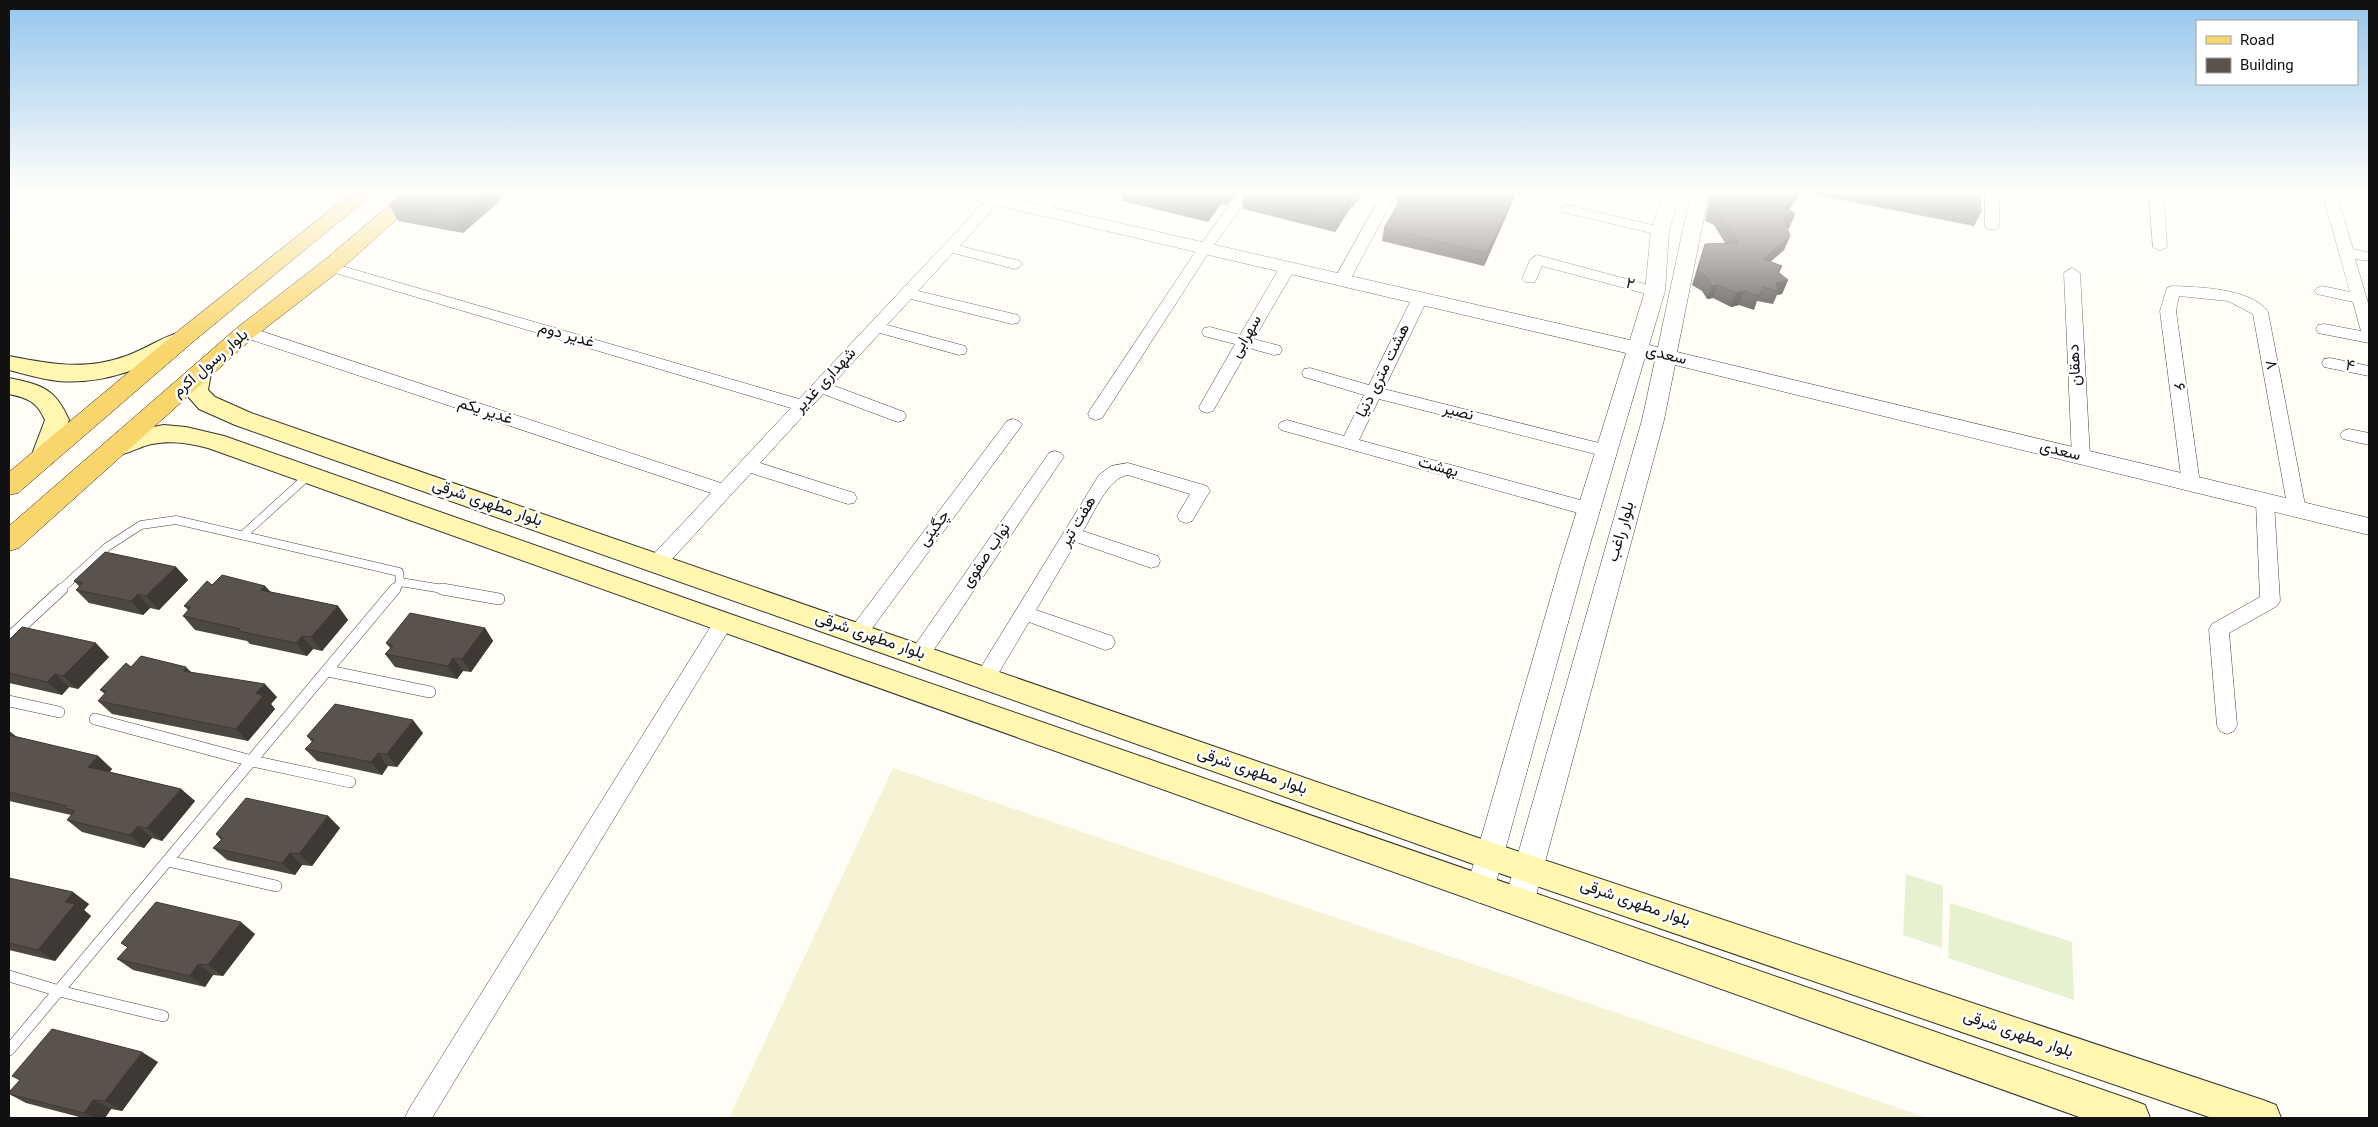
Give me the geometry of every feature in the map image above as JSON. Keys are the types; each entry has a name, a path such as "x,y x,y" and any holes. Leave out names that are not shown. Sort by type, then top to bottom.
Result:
{"main road":[{"path":"9,486 186,336 300,245"},
{"name":"بلوار رسول اکرم","path":"9,541 246,332 356,245"},
{"path":"9,363 58,373 101,372 141,360 186,336"},
{"path":"34,392 55,385 62,380 62,376 58,373"},
{"name":"بلوار مطهری شرقی","path":"200,373 196,392 201,398 207,403 243,419 920,654 1490,856 2263,1118"},
{"path":"9,386 34,392 50,402 57,420 43,457"},
{"path":"215,442 214,433 225,424 243,419"},
{"name":"بلوار مطهری شرقی","path":"115,448 145,436 162,432 185,433 215,442 1480,890 2132,1118"}],"street":[{"name":"شهداری غدیر","path":"657,564 952,245"},
{"name":"سعدی","path":"1190,245 1638,349 2369,527"},
{"path":"1096,414 1207,245"},
{"path":"1342,280 1361,245"},
{"path":"1480,890 1589,509 1655,292 1659,245"},
{"name":"بلوار راغب","path":"1519,903 1653,420 1689,245"},
{"path":"2344,245 2369,332"},
{"path":"950,248 1015,264"},
{"path":"2346,252 2369,257"},
{"name":"۲","path":"1530,279 1537,260 1655,292"},
{"name":"غدیر دوم","path":"330,267 803,406"},
{"name":"سهرابی","path":"1207,406 1288,267"},
{"name":"دهقان","path":"2072,273 2081,457"},
{"path":"2354,278 2369,281"},
{"name":"۶","path":"2172,291 2168,311 2191,484"},
{"name":"۸","path":"2172,291 2232,298 2253,304 2260,312 2297,510"},
{"path":"2322,292 2360,299"},
{"path":"908,293 1012,319"},
{"name":"هشت متری دنیا","path":"1349,443 1420,298"},
{"path":"876,327 958,350"},
{"path":"2324,329 2369,338"},
{"name":"غدیر یکم","path":"246,332 724,491"},
{"path":"1210,332 1274,350"},
{"name":"۴","path":"2330,363 2369,371"},
{"name":"نصیر","path":"1310,374 1607,451"},
{"path":"821,387 898,416"},
{"name":"چگینی","path":"858,633 1013,425"},
{"name":"بهشت","path":"1287,426 1589,509"},
{"path":"2349,434 2369,439"},
{"name":"نواب صفوی","path":"920,654 1055,457"},
{"path":"748,465 848,498"},
{"name":"هفت تیر","path":"985,678 1105,479 1117,470 1128,469 1201,491 1186,516"},
{"path":"2227,725 2220,629 2270,601 2265,502"},
{"path":"1072,534 1150,561"},
{"path":"1024,613 1105,642"},
{"path":"418,1118 723,623"}],"lane":[{"path":"243,535 309,475"},
{"path":"9,638 107,547 141,525 176,520 383,566 399,572 400,582 328,671 9,1050"},
{"path":"400,582 499,599"},
{"path":"328,671 430,692"},
{"path":"9,701 59,712"},
{"path":"95,719 252,762 350,782"},
{"path":"168,861 276,886"},
{"path":"9,976 59,991 163,1016"}],"shaded area":[{"path":"893,768 1928,1118 729,1118"}],"green space":[{"path":"1906,874 1943,886 1942,948 1903,935"},
{"path":"1950,903 2072,942 2074,1000 1948,958"}],"building":[{"path":"1452,245 1491,245 1487,253"},
{"path":"1705,245 1780,245 1763,259 1782,266 1778,272 1788,280 1776,283 1778,291 1763,287 1759,296 1744,291 1736,293 1718,285 1712,286 1707,277 1697,271"},
{"path":"105,552 176,567 146,596 138,594 131,601 76,590 83,583 74,581"},
{"path":"222,575 265,586 261,590 338,606 311,637 302,636 296,643 238,631 240,629 183,616 191,607 184,606 207,581 212,585"},
{"path":"410,613 485,628 462,659 453,658 448,666 385,654 393,646 386,643"},
{"path":"22,627 96,643 63,676 55,674 47,682 9,673 9,640"},
{"path":"141,656 186,667 183,671 265,684 256,693 263,696 236,729 98,701 107,691 100,690 126,663 131,667"},
{"path":"335,704 413,720 387,754 378,753 371,762 305,749 314,740 307,736"},
{"path":"9,735 98,756 88,767 181,789 147,828 138,826 130,835 67,820 75,811 65,808 67,806 9,792"},
{"path":"246,798 328,816 299,854 290,853 282,863 213,848 223,838 216,834"},
{"path":"9,878 73,892 65,902 75,904 38,950 9,943"},
{"path":"156,902 241,922 208,965 198,964 190,976 117,959 128,947 121,943"},
{"path":"52,1029 142,1052 105,1101 93,1100 84,1113 9,1094 20,1080 12,1076"}]}
